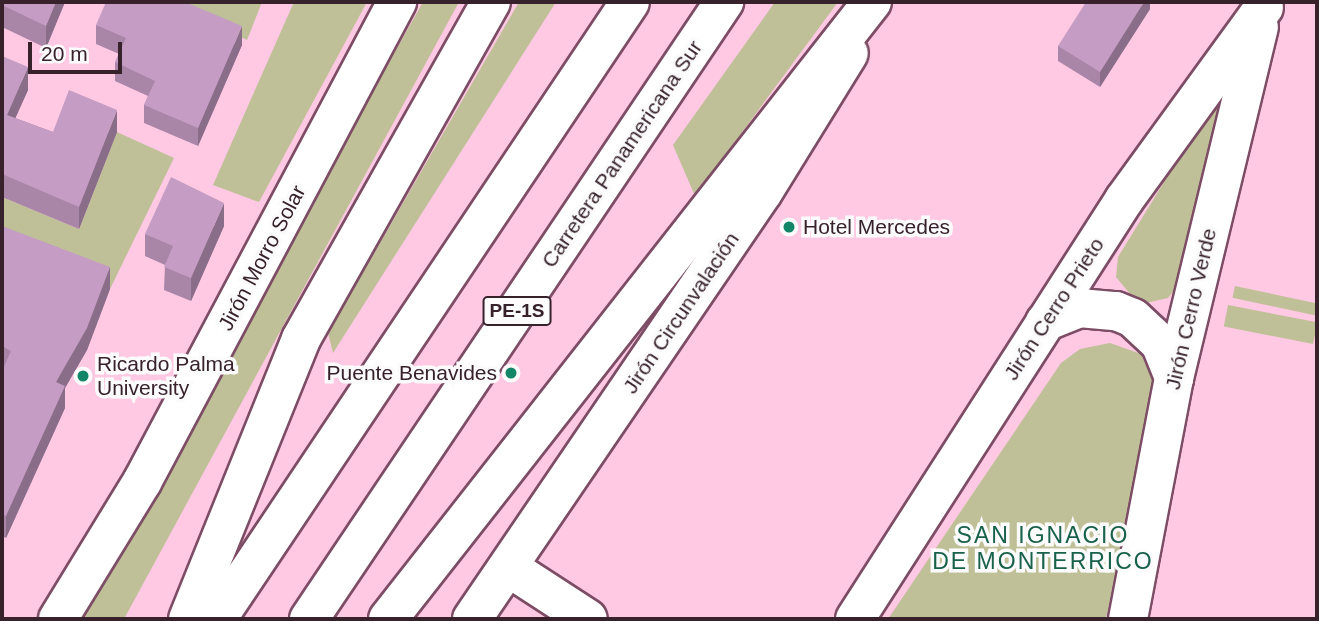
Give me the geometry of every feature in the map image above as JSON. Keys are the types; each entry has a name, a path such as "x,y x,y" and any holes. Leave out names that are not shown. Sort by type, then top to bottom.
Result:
{"main road":[{"name":"Jirón Morro Solar","path":"58,619 142,482 397,2"},
{"path":"188,619 301,339 491,2"},
{"path":"217,619 630,2"},
{"name":"Carretera Panamericana Sur","path":"309,619 724,2"},
{"path":"388,619 872,2"},
{"name":"Jirón Circunvalación","path":"472,619 763,192 883,2"},
{"name":"Jirón Cerro Prieto","path":"855,619 1124,200 1265,4"},
{"name":"Jirón Cerro Verde","path":"1128,619 1174,378 1265,4"},
{"path":"1045,322 1079,308 1116,311 1133,318 1160,343 1174,378"},
{"path":"508,567 588,619"}],"green space":[{"path":"164,2 262,2 247,40"},
{"path":"294,2 367,2 259,202 213,185"},
{"path":"423,2 459,2 124,619 75,619"},
{"path":"519,2 556,2 333,353 328,333"},
{"path":"775,2 838,2 695,196 673,145"},
{"path":"1225,83 1182,281 1168,298 1146,303 1135,300 1116,277 1118,257"},
{"path":"117,132 174,158 110,289 2,248 2,197 79,229"},
{"path":"1235,286 1317,303 1315,315 1233,298"},
{"path":"1228,305 1317,322 1313,344 1224,327"},
{"path":"1110,343 1141,354 1155,386 1106,619 888,619 1061,363 1080,349"}],"building":[{"path":"2,2 56,2 46,26 2,5"},
{"path":"106,2 185,2 242,26 198,128 144,105 155,81 115,62 126,38 96,25"},
{"path":"1086,2 1144,2 1100,72 1058,46"},
{"path":"2,56 28,67 7,115 53,132 69,90 117,110 79,207 2,174"},
{"path":"171,177 224,203 191,278 164,267 173,246 145,234"},
{"path":"2,226 110,267 87,328 56,382 65,386 6,516 2,514 2,371 11,351 2,346"}],"place":[{"name":"Hotel Mercedes","path":"789,227"},
{"name":"Puente Benavides","path":"511,373"},
{"name":"Ricardo Palma University","path":"83,376"}],"district":[{"name":"SAN IGNACIO DE MONTERRICO","path":"1043,548"}]}
